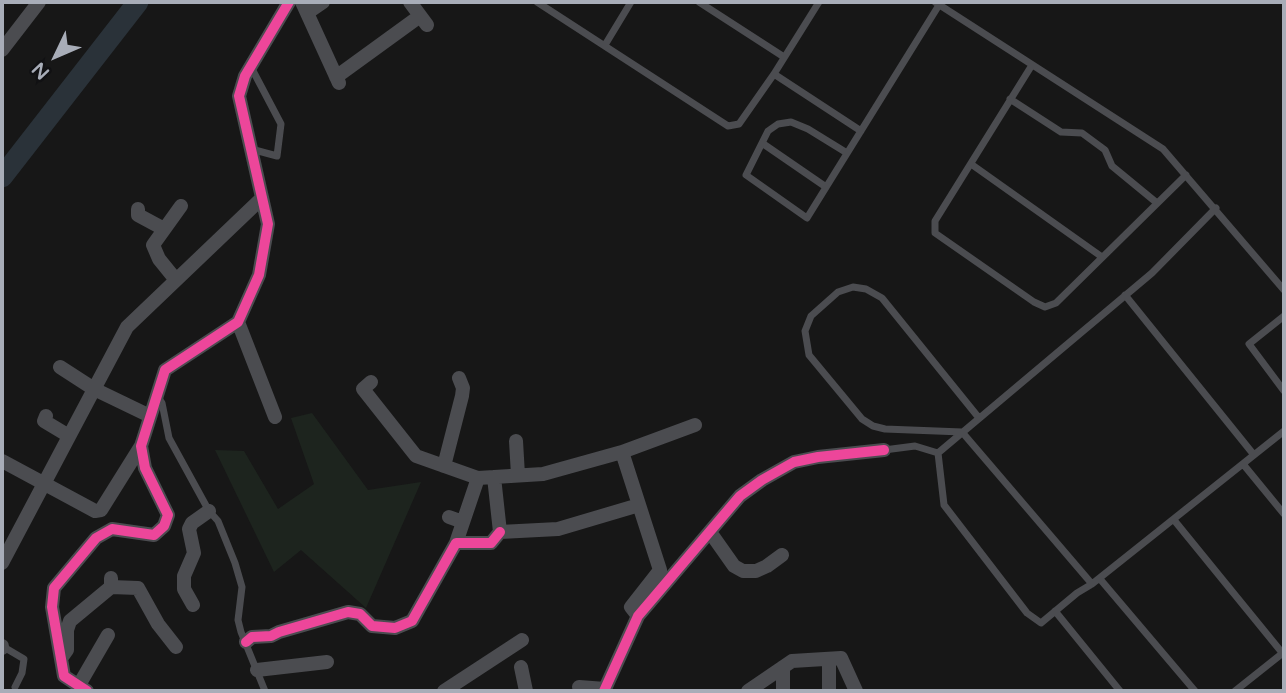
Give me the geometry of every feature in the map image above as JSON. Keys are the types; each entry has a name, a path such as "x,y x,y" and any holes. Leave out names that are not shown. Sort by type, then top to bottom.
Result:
{"street":[{"path":"2,50 39,2"},
{"path":"2,461 94,512 101,510 141,446 165,370 238,322 259,275 268,224 239,96 245,76 289,2"},
{"path":"323,2 305,7 337,80 423,20 410,2"},
{"path":"2,563 127,327 262,198"},
{"path":"176,280 159,259 153,245 181,205"},
{"path":"138,209 138,215 164,229"},
{"path":"238,322 275,417"},
{"path":"60,367 94,389 149,416"},
{"path":"444,466 462,396 463,388 459,378"},
{"path":"371,382 363,389 416,456 478,478 543,474 688,431"},
{"path":"44,421 69,436"},
{"path":"516,441 518,475"},
{"path":"108,635 83,688 64,676 52,607 54,588 96,538 112,529 154,535 164,526 168,514 145,468 141,446"},
{"path":"579,687 604,690 638,616 740,496 794,462 884,450"},
{"path":"622,452 660,570 631,607 638,616"},
{"path":"456,543 491,543 500,532 494,477"},
{"path":"246,642 253,637 271,636 348,612 360,614 372,626 395,628 412,621 418,600 456,543 456,520 478,478"},
{"path":"500,532 558,529 639,505"},
{"path":"193,605 184,589 184,576 194,553 189,529 192,523 209,510"},
{"path":"710,532 734,566 743,571 756,571 782,555"},
{"path":"61,658 67,650 70,621 111,582 138,588 158,624 176,647"},
{"path":"444,691 522,640"},
{"path":"748,691 792,661 841,658 856,691"},
{"path":"829,660 829,691"},
{"path":"257,670 327,662"},
{"path":"521,667 526,691"},
{"path":"783,667 783,691"}],"lane":[{"path":"537,2 728,126 739,124 819,2"},
{"path":"605,45 631,2"},
{"path":"699,2 784,57"},
{"path":"847,153 808,129 791,122 778,124 768,131 746,175 807,218 861,131 937,3 1163,149 1284,290"},
{"path":"1032,65 935,221 935,233 1045,307 1056,303 1186,174"},
{"path":"251,66 281,124 276,156 251,149"},
{"path":"774,74 861,131"},
{"path":"1010,100 1061,132 1082,133 1105,150 1112,166 1157,203"},
{"path":"762,143 826,187"},
{"path":"971,164 1102,257"},
{"path":"938,453 1152,273 1216,208"},
{"path":"979,418 882,298 866,289 853,287 838,292 811,316 804,331 809,355 862,419 885,429 962,432 1092,584"},
{"path":"1125,295 1254,455"},
{"path":"1284,316 1249,344 1284,390"},
{"path":"156,393 162,403 169,438 209,510 218,521 235,563 242,587 239,620 265,691"},
{"path":"938,453 944,505 1027,613 1041,623 1100,579 1284,430"},
{"path":"884,450 915,446 938,453"},
{"path":"1243,464 1284,514"},
{"path":"1174,520 1284,653 1235,691"},
{"path":"1100,579 1195,691"},
{"path":"1055,611 1120,691"},
{"path":"2,647 24,659 22,673 15,687"}],"shaded area":[{"path":"312,413 368,490 421,482 366,608 301,550 274,572 215,450 244,451 278,509 314,484 291,418"}],"waterway":[{"path":"2,177 138,2"}],"cycle path":[{"path":"87,691 64,676 52,607 54,588 96,538 112,529 154,535 164,526 168,515 145,468 141,446 165,370 238,322 259,275 268,224 239,96 245,76 289,2"},
{"path":"604,691 638,616 740,496 794,462 884,450"},
{"path":"246,642 252,637 271,636 348,612 360,614 372,626 395,628 412,621 456,543 491,543 500,532"}]}
